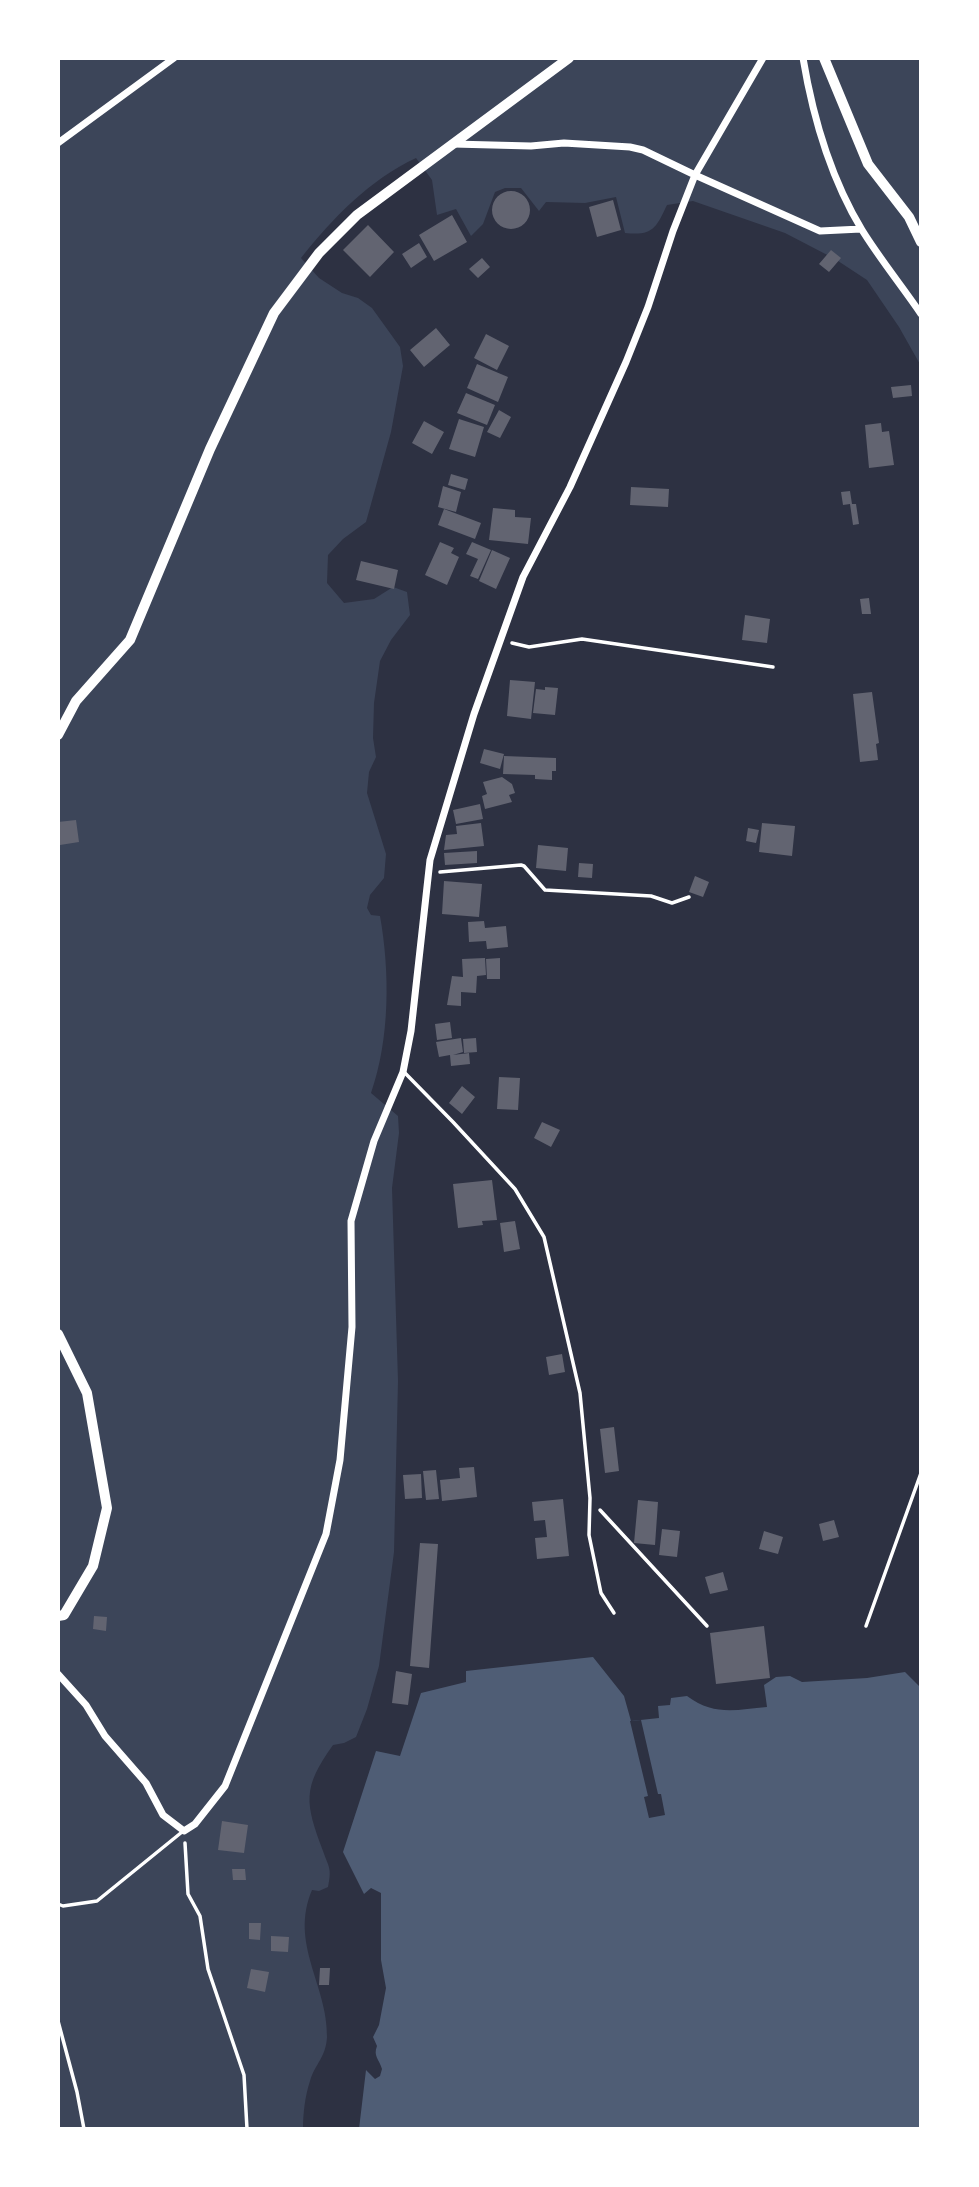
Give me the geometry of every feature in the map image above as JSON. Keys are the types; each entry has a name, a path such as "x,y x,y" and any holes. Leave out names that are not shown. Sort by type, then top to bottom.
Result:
{"street":[{"path":"58,143 174,58"},
{"path":"58,735 76,701 130,640 210,449 274,313 319,253 357,215 569,58"},
{"path":"58,1674 86,1704 105,1736 146,1783 163,1815 184,1831 195,1824 225,1786 326,1534 340,1460 352,1327 351,1221 374,1141 403,1072 411,1031 430,860 474,714 523,577 570,487 626,362 695,175 763,58"},
{"path":"803,58 812,109 824,149 861,229 921,313"},
{"path":"824,58 868,164 909,217 921,243"},
{"path":"452,144 531,146 564,143 630,147 643,150 820,231 861,229"},
{"path":"58,1334 87,1393 107,1508 93,1566 64,1615 58,1616"}],"lane":[{"path":"403,1072 515,1189 544,1237 580,1393 590,1498 589,1535 601,1593 614,1613"},
{"path":"58,1904 62,1906 97,1901 184,1831"}],"path":[{"path":"500,640 529,647 582,639 773,667"},
{"path":"428,873 521,865 545,890 651,896 672,903 689,897"},
{"path":"866,1626 921,1473"},
{"path":"590,1498 707,1626"},
{"path":"184,1831 188,1894 200,1916 208,1969 243,2075 247,2129"},
{"path":"58,2021 84,2129"}],"shaded area":[{"path":"58,58 921,58 921,366 899,327 867,280 835,259 785,233 693,201 667,205 652,229 634,234 625,233 616,197 585,203 546,202 539,211 521,188 505,188 495,192 483,224 471,236 456,209 437,215 432,180 416,158 383,177 353,201 301,258 319,278 372,308 400,347 403,366 391,432 366,522 343,539 328,555 327,583 344,603 374,599 393,587 407,592 410,615 391,640 380,661 374,703 373,738 376,757 369,772 367,793 386,854 384,878 370,895 367,908 371,915 380,916 387,982 382,1050 371,1093 398,1116 399,1133 392,1188 398,1381 394,1552 379,1666 367,1709 356,1737 333,1745 311,1785 310,1808 330,1872 328,1887 319,1891 312,1890 306,1910 305,1928 307,1947 326,2018 327,2037 325,2050 308,2087 303,2129 58,2129"},
{"path":"593,1657 624,1696 631,1721 659,1718 658,1706 670,1705 671,1698 687,1696 706,1707 716,1709 767,1707 764,1685 776,1677 790,1676 802,1682 867,1678 905,1672 921,1688 921,2129 359,2129 366,2070 375,2079 380,2076 382,2069 373,2037 379,2025 386,1988 381,1960 381,1893 371,1888 364,1894 343,1852 376,1751 400,1756 421,1693 466,1682 466,1671"}],"pier":[{"path":"641,1720 665,1815 649,1818 644,1797 648,1796 630,1721"}],"building":[{"path":"511,191 524,197 530,210 524,223 511,229 498,223 492,210 498,197"},
{"path":"613,200 621,230 597,237 589,207"},
{"path":"452,215 467,242 434,261 419,235"},
{"path":"368,225 394,252 370,277 343,250"},
{"path":"419,243 427,257 411,268 402,254"},
{"path":"831,250 841,258 829,272 819,264"},
{"path":"482,258 490,267 478,278 469,269"},
{"path":"436,328 450,345 424,367 410,350"},
{"path":"486,334 509,346 497,370 474,358"},
{"path":"477,364 508,377 498,402 467,388"},
{"path":"911,385 912,396 893,398 891,387"},
{"path":"466,393 495,405 487,425 457,413"},
{"path":"499,410 511,417 500,438 487,432"},
{"path":"459,419 484,427 475,457 449,449"},
{"path":"424,421 444,432 432,454 412,443"},
{"path":"881,423 882,432 889,431 894,465 869,468 865,425"},
{"path":"451,474 468,479 465,490 448,485"},
{"path":"443,486 461,492 456,512 438,507"},
{"path":"631,487 669,489 668,507 630,505"},
{"path":"850,491 852,504 856,504 859,524 853,525 850,504 843,505 841,492"},
{"path":"493,508 515,510 515,517 531,518 528,544 489,540"},
{"path":"444,509 481,523 475,539 438,525"},
{"path":"440,542 454,548 451,553 459,557 447,585 425,575"},
{"path":"472,542 491,550 478,579 470,576 478,559 466,554"},
{"path":"492,550 510,558 496,589 479,581"},
{"path":"361,561 398,570 394,589 356,580"},
{"path":"869,598 871,614 862,614 860,599"},
{"path":"745,615 770,619 767,643 742,640"},
{"path":"510,680 535,682 531,719 507,716"},
{"path":"545,687 558,688 555,715 533,713 536,689 545,690"},
{"path":"872,692 879,743 876,744 878,760 860,762 853,694"},
{"path":"484,749 504,754 500,769 480,763"},
{"path":"504,756 556,758 556,771 552,771 552,780 535,779 535,775 503,774"},
{"path":"502,777 512,784 515,793 509,795 512,802 485,809 482,796 487,794 483,782"},
{"path":"480,804 483,819 456,824 453,810"},
{"path":"76,820 79,842 60,845 58,822"},
{"path":"481,823 484,846 444,850 446,835 457,834 456,826"},
{"path":"762,823 795,826 792,856 759,852"},
{"path":"748,828 759,830 756,843 746,841"},
{"path":"538,845 568,848 566,871 536,868"},
{"path":"477,851 477,863 445,865 444,853"},
{"path":"579,863 593,864 592,878 578,877"},
{"path":"695,876 709,882 703,897 689,892"},
{"path":"444,881 482,884 479,917 442,914"},
{"path":"484,921 485,928 506,926 508,947 487,949 486,941 469,942 468,922"},
{"path":"485,958 486,975 477,976 476,993 461,992 461,1006 447,1005 452,976 463,977 462,959"},
{"path":"500,958 500,979 487,979 486,959"},
{"path":"450,1022 452,1038 437,1040 435,1024"},
{"path":"461,1038 463,1052 453,1055 469,1053 470,1064 451,1066 450,1055 439,1057 436,1042"},
{"path":"476,1038 477,1052 464,1053 463,1039"},
{"path":"499,1077 520,1078 518,1110 497,1109"},
{"path":"462,1086 475,1097 462,1114 449,1103"},
{"path":"542,1122 560,1130 551,1147 534,1138"},
{"path":"492,1180 497,1220 458,1228 453,1184"},
{"path":"515,1221 520,1249 504,1252 500,1223"},
{"path":"562,1354 565,1372 549,1375 546,1357"},
{"path":"614,1427 619,1471 605,1473 600,1429"},
{"path":"474,1467 477,1497 442,1501 440,1480 460,1478 459,1468"},
{"path":"436,1470 439,1499 426,1500 423,1471"},
{"path":"421,1474 422,1498 405,1499 403,1475"},
{"path":"563,1499 569,1556 537,1559 535,1538 547,1537 545,1520 534,1521 532,1502"},
{"path":"638,1500 658,1502 655,1545 634,1543"},
{"path":"834,1520 839,1537 823,1541 819,1524"},
{"path":"662,1529 680,1531 677,1557 659,1555"},
{"path":"764,1531 783,1537 778,1554 759,1549"},
{"path":"420,1543 438,1544 429,1668 410,1666"},
{"path":"723,1572 728,1590 710,1594 705,1577"},
{"path":"94,1616 107,1617 106,1631 93,1629"},
{"path":"764,1626 770,1678 716,1684 710,1633"},
{"path":"396,1671 412,1674 408,1705 392,1703"},
{"path":"222,1821 248,1825 244,1853 218,1850"},
{"path":"232,1869 245,1869 246,1880 233,1880"},
{"path":"249,1923 261,1923 260,1940 249,1939"},
{"path":"271,1936 289,1937 288,1952 271,1951"},
{"path":"320,1968 330,1968 329,1985 319,1985"},
{"path":"251,1969 269,1972 265,1992 247,1988"}]}
